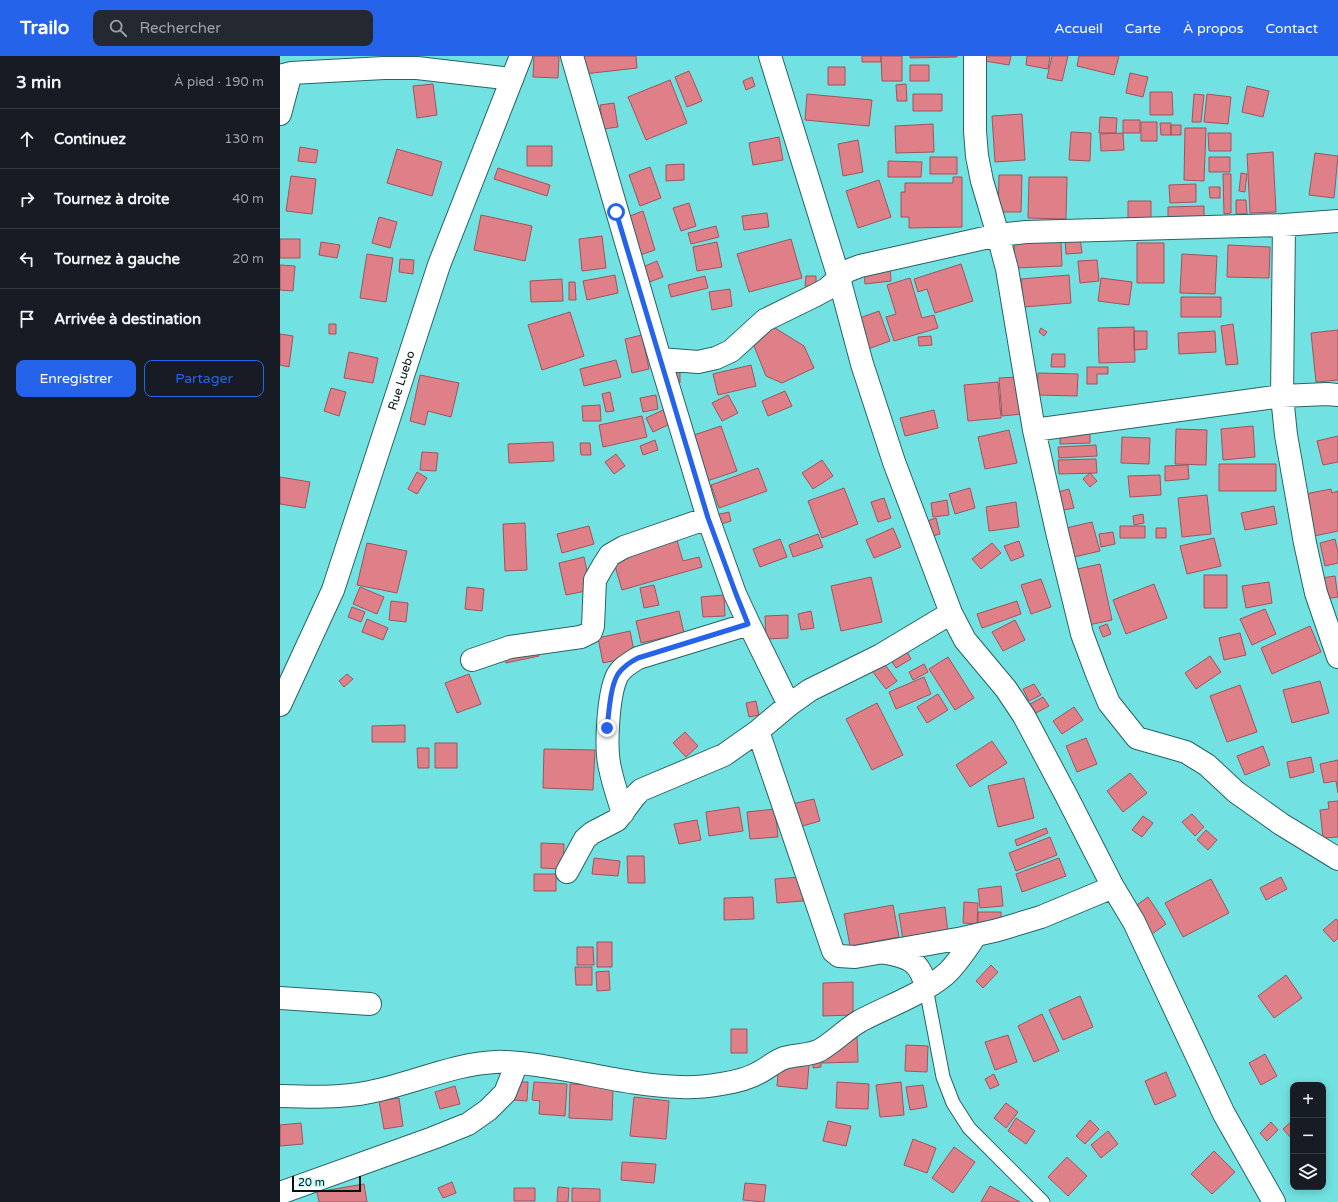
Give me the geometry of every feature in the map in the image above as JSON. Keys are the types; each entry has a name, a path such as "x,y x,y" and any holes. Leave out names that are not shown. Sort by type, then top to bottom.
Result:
{"street":[{"name":"Rue Luebo","path":"280,705 285,683 332,590 439,265 521,56"},
{"path":"572,56 708,518 748,624 789,705"},
{"path":"770,56 839,278 862,364 894,462 951,613 965,640 1006,689 1024,716 1113,887 1134,922 1224,1114 1274,1202"},
{"path":"975,56 975,132 977,156 982,181 1007,270 1034,430 1058,536 1082,634 1109,703 1136,738 1186,752 1207,765 1236,792 1281,824 1338,859"},
{"path":"280,114 286,75 384,68 417,68 512,79"},
{"path":"660,359 698,362 716,358 731,351 765,320 827,289 847,271 860,266 998,236 1026,232 1284,225 1338,221"},
{"path":"1284,225 1282,396 1286,435 1306,550 1316,593 1338,657"},
{"path":"1034,430 1282,396 1338,395"},
{"path":"472,660 510,646 581,637 591,632 594,626 595,617 595,580 610,555 624,547 708,518"},
{"path":"567,872 585,839 617,820 634,796 641,790 724,755 758,731 789,705 810,690 881,655 951,613"},
{"path":"623,813 609,767 607,728 613,687 617,675 626,664 638,658 748,624"},
{"path":"758,731 833,951 839,956 855,957 998,930 1041,917 1113,887"},
{"path":"280,1096 347,1095 371,1092 473,1065 495,1062 517,1062 638,1083 682,1087 729,1083 757,1074 781,1058 792,1055 810,1054 821,1050 848,1028 926,988 952,967 976,935"},
{"path":"884,952 907,958 917,966 922,972 926,988"},
{"path":"280,998 370,1004"},
{"path":"280,1193 468,1124 488,1110 505,1093 517,1062"}],"lane":[{"path":"926,988 943,1078 953,1103 969,1128 1043,1202"}],"building":[{"path":"534,56 559,56 558,78 533,77"},
{"path":"582,56 636,56 637,68 584,74"},
{"path":"862,56 881,56 881,62 862,62"},
{"path":"881,56 902,56 902,81 882,81"},
{"path":"910,56 957,56 957,57 910,58"},
{"path":"985,56 1011,56 1009,65 985,61"},
{"path":"1027,56 1050,56 1048,69 1026,65"},
{"path":"1052,56 1068,56 1062,81 1047,78"},
{"path":"1079,56 1119,56 1114,75 1077,66"},
{"path":"910,65 929,65 929,81 910,81"},
{"path":"828,67 845,67 845,85 828,85"},
{"path":"689,71 702,101 687,107 675,77"},
{"path":"1130,73 1148,77 1143,97 1126,93"},
{"path":"752,77 755,86 746,90 743,81"},
{"path":"670,80 687,123 646,140 628,97"},
{"path":"433,84 437,115 417,118 413,86"},
{"path":"906,84 907,101 897,101 896,85"},
{"path":"1247,86 1269,91 1263,117 1242,112"},
{"path":"1150,92 1172,92 1173,115 1150,115"},
{"path":"807,94 872,100 869,126 805,120"},
{"path":"913,94 942,94 942,111 913,111"},
{"path":"1194,94 1204,95 1201,122 1192,122"},
{"path":"1207,94 1231,97 1228,124 1204,122"},
{"path":"614,103 618,127 603,129 600,105"},
{"path":"1022,114 1025,160 995,162 992,116"},
{"path":"1100,117 1117,118 1116,133 1099,133"},
{"path":"1123,120 1140,120 1140,133 1123,133"},
{"path":"1141,122 1157,122 1157,141 1141,141"},
{"path":"1160,123 1171,123 1171,135 1161,135"},
{"path":"933,124 934,152 896,153 895,126"},
{"path":"1171,125 1181,125 1181,135 1171,135"},
{"path":"1185,128 1206,128 1204,181 1184,180"},
{"path":"1071,132 1091,133 1090,161 1069,160"},
{"path":"1123,133 1124,150 1101,151 1100,134"},
{"path":"1208,133 1231,133 1231,151 1209,151"},
{"path":"779,137 783,160 753,165 749,143"},
{"path":"858,140 863,172 843,176 838,144"},
{"path":"527,146 552,146 552,166 527,166"},
{"path":"300,147 318,150 316,163 298,161"},
{"path":"397,149 442,162 432,196 387,183"},
{"path":"1273,152 1276,212 1250,213 1247,154"},
{"path":"1315,153 1338,156 1334,198 1309,195"},
{"path":"930,157 957,157 957,174 930,174"},
{"path":"1209,157 1230,157 1230,172 1209,172"},
{"path":"888,161 922,162 921,177 888,177"},
{"path":"684,164 684,180 666,181 666,165"},
{"path":"650,167 661,198 640,206 629,175"},
{"path":"498,168 550,185 547,196 494,179"},
{"path":"1241,173 1247,174 1245,192 1239,191"},
{"path":"1223,174 1231,174 1231,213 1224,214"},
{"path":"999,175 1022,175 1021,212 998,212"},
{"path":"291,176 316,179 312,214 286,211"},
{"path":"953,177 962,177 962,227 909,228 909,217 901,217 901,192 905,192 905,183 953,183"},
{"path":"1029,177 1067,177 1066,219 1028,218"},
{"path":"879,180 891,217 858,228 846,191"},
{"path":"1196,184 1196,202 1170,203 1169,185"},
{"path":"1209,187 1220,187 1220,198 1210,198"},
{"path":"1236,200 1246,200 1247,214 1236,214"},
{"path":"1128,201 1151,201 1151,224 1128,224"},
{"path":"689,203 696,226 681,231 673,208"},
{"path":"1204,206 1204,221 1168,221 1168,207"},
{"path":"643,211 655,250 640,255 627,217"},
{"path":"767,213 769,227 744,230 742,216"},
{"path":"481,215 532,226 525,261 474,250"},
{"path":"379,217 397,222 390,248 372,243"},
{"path":"716,226 719,237 691,244 688,233"},
{"path":"602,236 606,268 582,271 579,239"},
{"path":"1080,237 1082,253 1066,254 1065,238"},
{"path":"280,239 300,239 300,258 280,258"},
{"path":"791,239 802,278 749,292 737,254"},
{"path":"1061,241 1062,266 1015,268 1014,243"},
{"path":"321,242 340,245 337,258 319,255"},
{"path":"717,242 722,267 697,271 693,247"},
{"path":"1137,243 1164,243 1164,283 1137,283"},
{"path":"1228,245 1270,247 1269,278 1227,277"},
{"path":"367,254 393,258 386,302 360,298"},
{"path":"1182,254 1217,256 1215,294 1180,293"},
{"path":"400,259 414,260 413,274 399,272"},
{"path":"1097,260 1099,281 1080,283 1078,261"},
{"path":"657,261 663,277 644,284 638,269"},
{"path":"961,264 973,301 935,313 927,289 918,292 914,279"},
{"path":"280,265 295,266 293,291 280,290"},
{"path":"890,266 891,281 865,284 864,269"},
{"path":"615,275 618,293 587,300 583,281"},
{"path":"1069,275 1071,303 1024,307 1021,279"},
{"path":"705,276 708,288 671,297 668,285"},
{"path":"806,276 816,276 816,287 805,286"},
{"path":"910,278 922,318 934,315 938,328 894,341 886,317 896,314 887,285"},
{"path":"1101,278 1132,282 1129,305 1098,301"},
{"path":"562,279 563,301 531,302 530,281"},
{"path":"569,282 575,282 576,300 569,300"},
{"path":"730,289 732,306 712,310 709,292"},
{"path":"1181,297 1221,297 1221,317 1181,317"},
{"path":"879,311 890,341 868,349 857,319"},
{"path":"570,312 584,356 542,370 528,325"},
{"path":"767,323 804,346 814,368 782,383 766,376 754,346"},
{"path":"329,324 336,324 336,334 329,334"},
{"path":"1233,324 1238,364 1226,365 1221,326"},
{"path":"1134,327 1135,362 1099,363 1098,328"},
{"path":"1041,328 1047,332 1044,336 1039,332"},
{"path":"1338,330 1338,380 1316,382 1311,333"},
{"path":"1134,331 1147,331 1147,349 1134,350"},
{"path":"1215,331 1216,352 1179,354 1178,333"},
{"path":"280,334 293,336 289,367 280,365"},
{"path":"642,335 649,369 632,373 625,339"},
{"path":"931,336 932,345 919,346 918,337"},
{"path":"349,352 378,358 373,383 344,378"},
{"path":"1052,354 1065,354 1065,367 1051,367"},
{"path":"616,360 621,377 584,386 580,369"},
{"path":"751,365 756,386 718,395 713,374"},
{"path":"1087,367 1108,367 1108,374 1097,374 1097,384 1087,384"},
{"path":"668,369 680,369 680,383 668,383"},
{"path":"1038,373 1078,374 1077,396 1037,395"},
{"path":"420,375 459,383 451,417 428,411 425,425 410,421"},
{"path":"1019,377 1022,414 1002,416 999,378"},
{"path":"998,382 1001,418 968,421 964,385"},
{"path":"331,388 346,392 339,416 324,411"},
{"path":"785,391 792,406 768,416 762,401"},
{"path":"610,392 614,411 606,412 602,394"},
{"path":"656,395 658,409 643,412 640,398"},
{"path":"728,395 738,413 722,421 712,403"},
{"path":"600,405 601,421 583,421 582,406"},
{"path":"663,410 670,424 653,432 646,418"},
{"path":"934,410 938,428 905,436 900,418"},
{"path":"642,416 647,437 603,447 599,425"},
{"path":"721,426 737,471 707,481 691,436"},
{"path":"1253,426 1255,457 1223,460 1221,429"},
{"path":"1090,429 1090,443 1060,444 1060,430"},
{"path":"1176,429 1207,430 1206,465 1175,464"},
{"path":"1009,430 1017,463 985,469 978,437"},
{"path":"1338,436 1338,462 1323,465 1317,441"},
{"path":"1122,437 1150,438 1149,464 1121,463"},
{"path":"655,440 658,450 643,455 640,446"},
{"path":"553,442 554,461 509,463 508,444"},
{"path":"580,443 590,443 591,455 581,455"},
{"path":"1096,445 1097,456 1059,458 1058,447"},
{"path":"422,452 438,453 436,471 420,470"},
{"path":"616,454 625,466 614,474 605,462"},
{"path":"1096,459 1097,473 1059,474 1058,460"},
{"path":"822,460 833,476 813,489 802,473"},
{"path":"1219,464 1276,464 1276,491 1219,491"},
{"path":"1188,465 1189,479 1165,481 1165,466"},
{"path":"758,468 767,491 719,508 711,485"},
{"path":"417,472 427,478 417,494 408,489"},
{"path":"1090,473 1097,481 1090,487 1083,479"},
{"path":"1160,475 1161,495 1130,497 1128,476"},
{"path":"280,477 310,482 305,508 280,504"},
{"path":"844,488 858,524 822,538 808,501"},
{"path":"970,488 975,508 955,514 949,494"},
{"path":"1069,489 1074,508 1059,511 1054,493"},
{"path":"1331,489 1332,493 1338,491 1338,531 1314,536 1305,494"},
{"path":"1207,495 1211,534 1182,537 1178,498"},
{"path":"884,498 891,518 878,522 871,502"},
{"path":"947,500 949,515 933,517 931,503"},
{"path":"1016,502 1019,527 989,531 986,507"},
{"path":"1274,506 1277,524 1245,530 1241,513"},
{"path":"729,512 731,521 718,525 715,515"},
{"path":"1143,514 1144,523 1134,525 1133,516"},
{"path":"936,518 940,534 925,538 921,523"},
{"path":"1092,522 1100,551 1074,557 1066,528"},
{"path":"525,523 527,570 505,571 503,524"},
{"path":"589,526 594,544 562,553 557,534"},
{"path":"1120,526 1145,526 1145,538 1120,538"},
{"path":"893,528 901,547 874,558 866,540"},
{"path":"1156,528 1166,528 1166,538 1156,538"},
{"path":"674,530 683,561 699,557 702,567 622,590 610,549"},
{"path":"1113,532 1115,544 1101,547 1099,534"},
{"path":"818,534 823,547 793,557 789,545"},
{"path":"1214,538 1221,566 1187,574 1180,546"},
{"path":"780,539 787,557 760,567 753,549"},
{"path":"1335,539 1338,552 1338,563 1325,566 1320,543"},
{"path":"1019,541 1024,556 1011,561 1004,546"},
{"path":"367,543 407,551 397,593 357,585"},
{"path":"992,543 1001,553 981,569 972,559"},
{"path":"584,557 591,590 566,595 559,563"},
{"path":"1100,564 1112,620 1084,626 1073,570"},
{"path":"1204,575 1227,575 1227,608 1204,608"},
{"path":"1335,576 1338,597 1326,599 1321,578"},
{"path":"871,577 882,622 841,631 831,586"},
{"path":"1041,579 1051,607 1031,614 1021,585"},
{"path":"1269,582 1272,603 1246,608 1242,586"},
{"path":"1154,584 1167,618 1126,634 1113,600"},
{"path":"654,585 659,605 644,608 640,588"},
{"path":"360,587 384,597 377,614 353,604"},
{"path":"467,587 484,589 482,611 465,609"},
{"path":"724,595 725,616 703,617 701,597"},
{"path":"391,601 408,603 406,622 389,620"},
{"path":"1017,601 1021,614 982,628 977,614"},
{"path":"352,607 365,612 361,622 348,617"},
{"path":"1265,609 1276,634 1252,645 1240,619"},
{"path":"679,611 684,633 641,643 636,621"},
{"path":"811,611 814,628 801,630 798,614"},
{"path":"788,615 788,638 766,639 765,616"},
{"path":"367,619 388,628 383,640 362,632"},
{"path":"1015,620 1025,640 1003,651 992,632"},
{"path":"1107,624 1111,634 1103,637 1099,627"},
{"path":"1310,626 1321,652 1272,674 1261,648"},
{"path":"630,631 635,656 603,663 598,638"},
{"path":"1240,633 1246,655 1224,660 1219,638"},
{"path":"537,642 539,656 506,663 503,649"},
{"path":"905,648 911,659 896,668 889,657"},
{"path":"1210,656 1221,672 1196,689 1185,673"},
{"path":"948,657 974,698 955,710 929,669"},
{"path":"883,662 897,681 886,689 872,671"},
{"path":"924,664 928,672 913,680 909,672"},
{"path":"347,674 353,679 344,687 339,681"},
{"path":"469,674 481,704 457,713 445,683"},
{"path":"924,677 931,694 896,709 889,692"},
{"path":"1320,681 1329,713 1292,723 1283,690"},
{"path":"1034,684 1041,695 1029,701 1023,689"},
{"path":"1240,685 1257,732 1227,742 1210,696"},
{"path":"938,694 948,710 927,723 917,707"},
{"path":"1043,697 1049,706 1036,713 1030,704"},
{"path":"756,701 759,715 749,717 746,703"},
{"path":"877,703 903,755 872,770 846,719"},
{"path":"1074,707 1083,720 1062,734 1053,721"},
{"path":"405,725 405,742 372,742 372,726"},
{"path":"685,732 698,746 686,757 673,743"},
{"path":"1086,738 1097,764 1077,772 1066,746"},
{"path":"992,741 1007,763 970,787 956,765"},
{"path":"435,743 457,743 457,768 435,768"},
{"path":"1263,746 1270,765 1245,775 1237,756"},
{"path":"417,748 429,748 429,768 418,768"},
{"path":"544,749 595,750 593,790 543,788"},
{"path":"1311,757 1314,772 1290,778 1287,762"},
{"path":"1338,760 1338,793 1336,781 1324,783 1320,764"},
{"path":"1130,773 1147,793 1123,812 1107,791"},
{"path":"1024,778 1034,818 998,827 988,786"},
{"path":"814,799 820,821 799,827 792,804"},
{"path":"1338,801 1338,837 1323,838 1320,810 1329,809 1328,802"},
{"path":"739,807 743,831 709,836 706,812"},
{"path":"775,809 778,837 750,839 747,812"},
{"path":"1192,814 1204,827 1195,836 1182,822"},
{"path":"1143,816 1153,823 1142,837 1132,830"},
{"path":"697,820 701,840 679,844 674,824"},
{"path":"1046,828 1048,833 1017,846 1015,840"},
{"path":"1206,830 1217,840 1208,850 1197,840"},
{"path":"1050,837 1057,855 1016,871 1009,853"},
{"path":"541,843 564,844 563,869 541,868"},
{"path":"627,856 644,856 645,883 628,883"},
{"path":"594,858 620,861 618,876 592,874"},
{"path":"1059,858 1066,876 1022,892 1016,874"},
{"path":"534,874 556,874 556,891 534,891"},
{"path":"801,877 803,901 777,903 775,879"},
{"path":"1281,877 1287,889 1266,900 1260,888"},
{"path":"1211,879 1229,913 1183,937 1165,903"},
{"path":"1001,886 1003,906 980,908 978,889"},
{"path":"753,897 754,919 724,920 724,898"},
{"path":"1148,897 1166,924 1152,934 1134,907"},
{"path":"964,902 978,903 977,924 963,923"},
{"path":"893,905 899,937 850,946 844,914"},
{"path":"945,907 948,933 903,940 899,914"},
{"path":"978,912 1001,912 1001,922 978,923"},
{"path":"1336,919 1338,921 1338,938 1334,942 1323,930"},
{"path":"597,942 612,942 612,967 597,967"},
{"path":"577,947 593,947 594,965 577,965"},
{"path":"991,965 998,972 983,988 976,981"},
{"path":"575,967 592,967 592,985 576,985"},
{"path":"609,971 610,990 597,991 596,972"},
{"path":"1286,975 1302,998 1274,1018 1258,996"},
{"path":"853,982 853,1015 823,1016 823,983"},
{"path":"1080,996 1093,1027 1063,1040 1049,1010"},
{"path":"1042,1014 1059,1051 1034,1062 1018,1026"},
{"path":"731,1029 747,1029 747,1053 731,1053"},
{"path":"857,1034 858,1062 822,1063 822,1035"},
{"path":"1008,1035 1017,1062 995,1070 985,1042"},
{"path":"906,1045 928,1046 927,1072 905,1071"},
{"path":"780,1051 810,1054 807,1089 777,1086"},
{"path":"1265,1054 1277,1076 1261,1085 1249,1063"},
{"path":"813,1059 821,1059 821,1067 813,1068"},
{"path":"1166,1072 1176,1096 1155,1105 1145,1081"},
{"path":"994,1074 999,1085 990,1089 985,1079"},
{"path":"515,1082 528,1082 527,1101 514,1100"},
{"path":"534,1082 567,1084 565,1116 539,1114 540,1101 532,1100"},
{"path":"837,1082 869,1084 868,1109 836,1108"},
{"path":"901,1082 904,1115 880,1117 876,1085"},
{"path":"570,1084 613,1086 612,1120 569,1118"},
{"path":"923,1085 927,1107 910,1110 906,1087"},
{"path":"455,1086 460,1104 440,1109 435,1092"},
{"path":"634,1097 669,1101 666,1139 630,1136"},
{"path":"399,1098 403,1126 384,1129 379,1101"},
{"path":"1006,1103 1018,1112 1006,1128 994,1118"},
{"path":"1016,1118 1035,1131 1026,1144 1008,1131"},
{"path":"1090,1120 1099,1129 1085,1144 1076,1136"},
{"path":"828,1121 851,1126 846,1146 823,1141"},
{"path":"1271,1122 1278,1130 1267,1141 1260,1133"},
{"path":"301,1123 303,1144 280,1146 280,1125"},
{"path":"1290,1123 1290,1137 1283,1129"},
{"path":"1108,1131 1118,1144 1101,1158 1091,1145"},
{"path":"913,1139 936,1148 927,1173 904,1165"},
{"path":"954,1147 975,1162 953,1193 932,1178"},
{"path":"1214,1151 1235,1172 1212,1194 1191,1174"},
{"path":"1067,1157 1087,1176 1068,1196 1048,1177"},
{"path":"622,1162 656,1164 654,1183 621,1180"},
{"path":"452,1182 456,1193 443,1198 438,1188"},
{"path":"745,1183 766,1185 764,1202 743,1200"},
{"path":"364,1184 367,1202 319,1202 317,1192"},
{"path":"990,1186 1020,1202 981,1202"},
{"path":"558,1187 569,1188 568,1202 557,1202"},
{"path":"514,1188 535,1188 535,1201 514,1201"},
{"path":"572,1188 600,1189 600,1202 572,1202"}],"route":[{"path":"607,728 613,687 617,675 626,664 638,658 748,624 708,518 616,212"}]}
